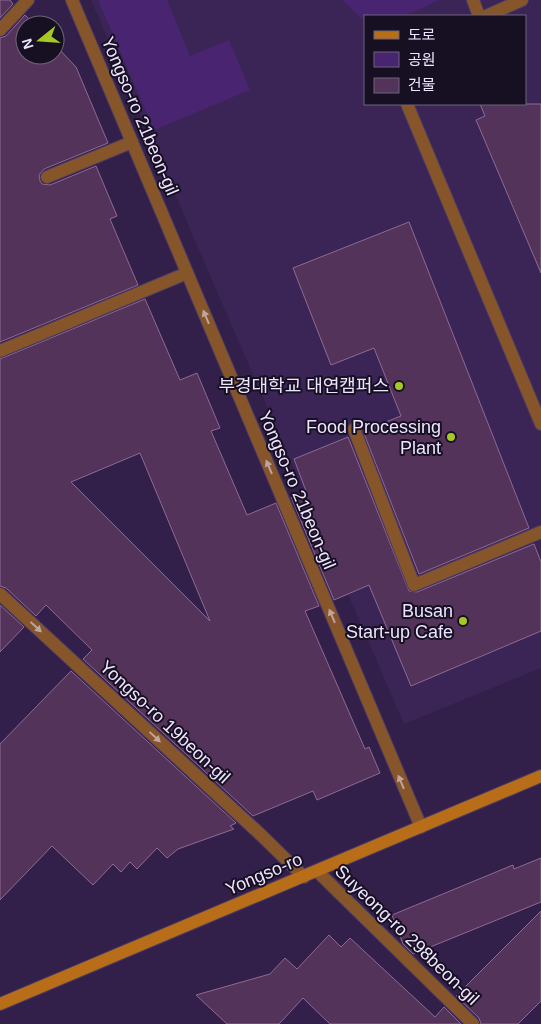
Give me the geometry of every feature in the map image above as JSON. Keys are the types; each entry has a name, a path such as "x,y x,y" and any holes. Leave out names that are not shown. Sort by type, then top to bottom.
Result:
{"main road":[{"name":"Yongso-ro","path":"0,1004 541,776"}],"street":[{"path":"0,30 28,0"},
{"name":"Yongso-ro 21beon-gil","path":"72,0 420,827"},
{"path":"473,0 479,15"},
{"path":"488,15 522,0"},
{"path":"407,105 541,424"},
{"path":"47,177 132,142"},
{"path":"0,352 187,273"},
{"path":"354,430 414,585 541,532"},
{"name":"Yongso-ro 19beon-gil","path":"0,594 304,877"},
{"name":"Suyeong-ro 298beon-gil","path":"317,871 473,1024"}],"shaded area":[{"name":"부경대학교 대연캠퍼스","path":"91,0 541,0 541,668 404,724"}],"green space":[{"path":"98,0 167,0 190,56 229,40 250,90 154,130"},
{"path":"343,0 439,0 407,15 364,15 364,21"}],"building":[{"path":"0,0 10,0 13,4 0,18"},
{"path":"15,26 15,65 65,65 65,55 76,67 108,143 44,169 39,175 40,181 42,184 50,185 96,166 117,216 110,219 138,285 0,342 0,38 6,36"},
{"path":"541,104 541,273 476,120 485,116 480,105"},
{"name":"Food Processing Plant","path":"409,222 529,528 419,574 363,431 401,416 374,348 331,365 293,268"},
{"path":"145,299 180,380 197,373 220,428 211,431 247,515 276,503 319,606 305,611 365,749 369,747 380,773 317,800 313,791 253,816 83,659 92,650 46,605 36,616 6,588 0,586 0,359","holes":["140,453 210,621 71,482"]},
{"path":"348,437 409,591 417,592 534,544 541,562 541,631 411,686 369,585 334,600 291,497 306,491 294,459"},
{"path":"0,605 24,627 0,652"},
{"path":"71,671 236,823 230,826 234,829 178,849 167,858 157,848 137,869 130,862 121,872 113,864 93,885 52,846 0,900 0,744"},
{"path":"541,858 541,902 413,954 403,944 392,915 513,865 514,869"},
{"path":"541,911 541,1001 518,1024 481,1024 479,1018 456,996"},
{"path":"329,935 341,947 350,938 435,1017 444,1007 461,1024 330,1024 303,998 279,1024 227,1024 196,995 270,974 285,958 297,969"}],"place":[{"name":"부경대학교 대연캠퍼스","path":"399,386"},
{"name":"Food Processing Plant","path":"451,437"},
{"name":"Busan Start-up Cafe","path":"463,621"}]}
